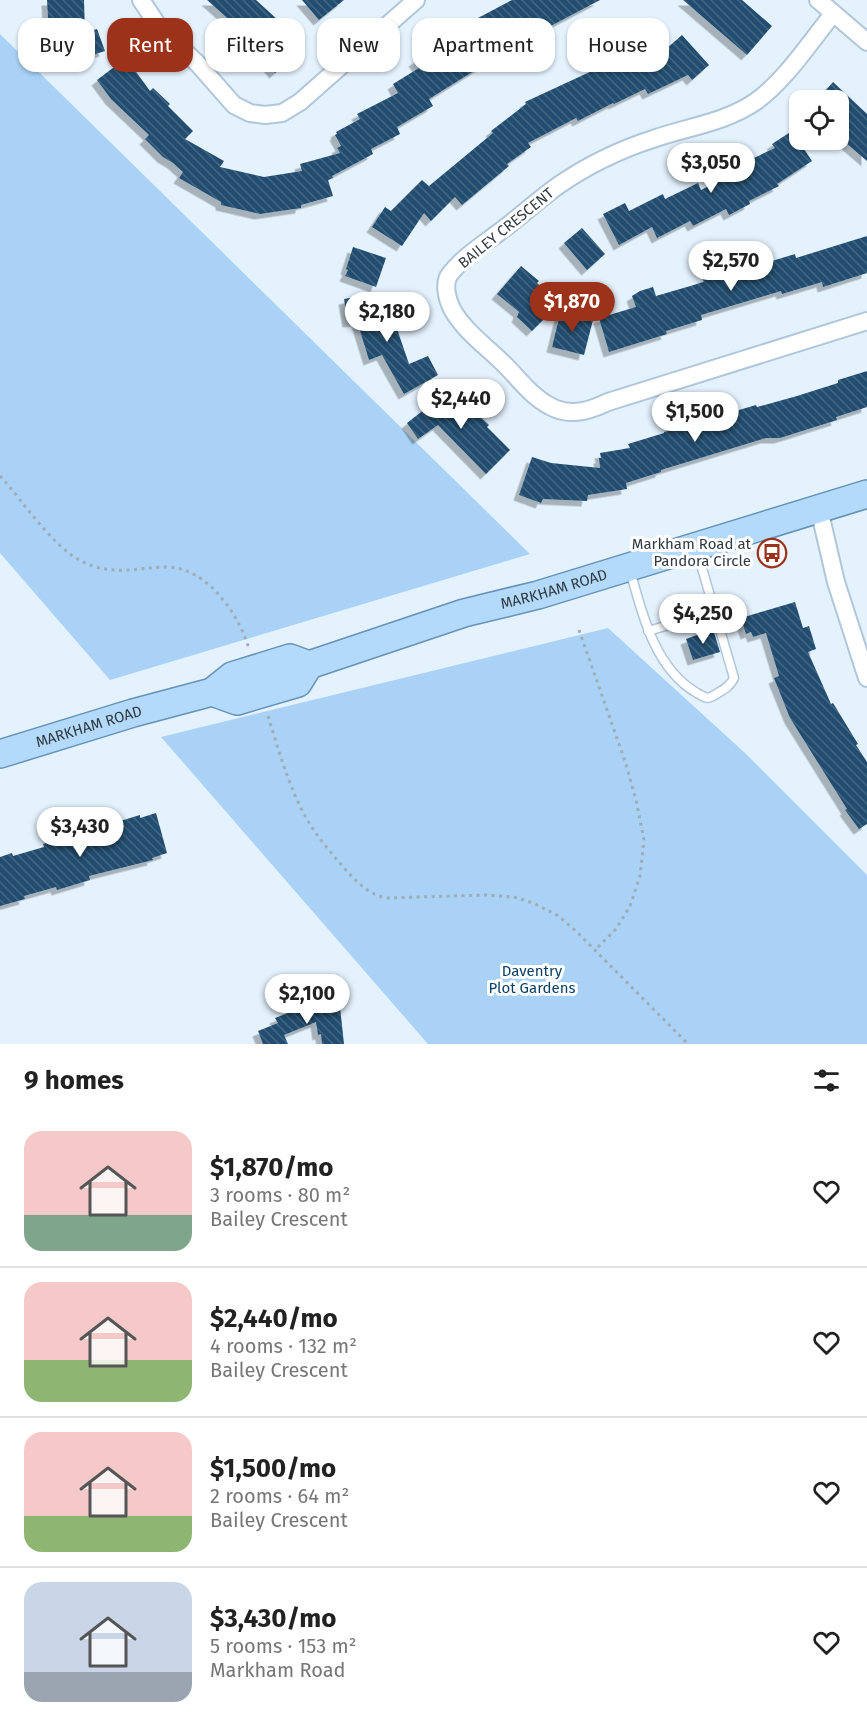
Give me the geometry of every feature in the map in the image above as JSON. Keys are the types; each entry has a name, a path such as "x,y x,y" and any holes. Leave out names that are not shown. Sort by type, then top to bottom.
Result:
{"main road":[{"name":"MARKHAM ROAD","path":"0,754 133,713 212,692 237,701 298,682 309,665 464,613 538,595 867,494"}],"street":[{"path":"141,0 159,27 198,64 234,105 250,113 266,115 282,113 300,102 416,0"},
{"path":"818,0 867,42"},
{"name":"BAILEY CRESCENT","path":"833,14 774,86 756,102 723,118 608,156 577,173 470,255 449,276 446,286 450,306 460,322 509,369 525,388 557,410 573,412 592,410 608,402 867,321"},
{"path":"819,509 836,582 867,678"}],"lane":[{"path":"629,567 648,631 680,682 705,698 710,698 730,685 734,678 696,547"},
{"path":"648,631 714,612"}],"path":[{"path":"0,476 57,542 83,562 127,572 165,567 180,568 200,578 233,612 246,638"},
{"path":"579,630 625,761 644,840 640,876 630,906 616,929 595,950"},
{"path":"268,716 293,790 308,821 332,853 365,889 375,896 386,898 486,895 514,897 533,903 557,915 688,1044"}],"green space":[{"path":"0,34 18,52 18,72 39,72 530,554 110,680 0,553"},
{"name":"Daventry Plot Gardens","path":"608,628 745,753 867,875 867,1044 428,1044 161,737"}],"building":[{"path":"47,0 84,0 85,18 48,18"},
{"path":"207,0 256,0 276,18 227,18"},
{"path":"302,0 344,0 322,18 317,18"},
{"path":"512,0 600,0 555,24 555,18 478,18"},
{"path":"683,0 742,0 772,26 747,55"},
{"path":"97,29 105,51 95,54 95,30"},
{"path":"682,35 709,65 692,80 688,75 648,94 645,89 578,121 576,118 528,143 531,147 507,164 509,166 462,205 455,197 431,221 424,213 402,246 372,227 385,207 391,211 422,180 429,186 493,133 491,131 526,104 525,102 590,72 669,72 669,46"},
{"path":"108,72 136,72 150,91 153,88 193,131 185,139 224,161 220,167 264,177 302,171 300,164 340,153 337,148 341,146 335,135 336,132 360,119 357,114 398,93 393,84 412,72 472,72 429,99 433,106 397,127 400,134 371,149 373,154 332,176 333,178 328,180 333,196 301,205 301,208 260,214 221,205 221,202 179,178 183,172 145,139 149,135 111,99 97,80"},
{"path":"833,82 842,90 826,90"},
{"path":"849,97 867,114 867,161 849,145"},
{"path":"789,133 789,150 805,150 812,161 777,184 779,186 749,201 750,204 729,215 726,209 693,226 690,221 657,238 652,227 619,245 603,214 625,203 629,211 663,194 665,199 698,183 701,190 743,169 741,164 775,148 772,144"},
{"path":"582,228 605,254 587,270 564,243"},
{"path":"867,236 867,273 823,287 822,282 782,294 781,291 701,315 702,320 666,331 667,334 609,352 599,318 636,307 632,296 640,291 653,287 656,296 704,282 702,278 760,260 762,264 795,254 796,258"},
{"path":"353,247 386,258 376,287 345,276"},
{"path":"521,266 539,281 537,283 559,304 532,331 517,317 519,312 497,294"},
{"path":"379,293 385,330 396,326 409,364 428,356 438,375 404,394 382,355 369,360 357,321 348,322 344,299"},
{"path":"562,306 571,315 593,320 584,355 552,347"},
{"path":"867,371 867,407 836,417 837,420 780,438 766,438 661,470 661,472 626,483 627,489 588,495 587,501 543,499 541,503 519,495 532,457 551,463 600,468 600,453 630,448 628,444 664,432 756,405 757,407 797,396"},
{"path":"452,388 467,414 472,409 510,450 486,474 438,425 418,439 407,423"},
{"path":"795,602 803,628 809,626 816,649 808,652 831,704 833,703 867,762 867,824 859,829 845,810 847,809 790,718 774,678 779,676 766,633 753,637 751,632 746,634 741,618"},
{"path":"713,629 720,652 693,660 686,639"},
{"path":"156,813 167,853 152,858 153,860 89,876 90,880 57,890 56,887 24,896 25,899 0,906 0,857 12,853 13,856 76,834 77,837 108,828 107,825 140,815 140,818"},
{"path":"316,1002 317,1005 330,1004 331,1008 340,1007 344,1044 322,1044 316,1022 284,1035 288,1044 263,1044 258,1031 278,1023 275,1018"}],"place":[{"name":"Markham Road at Pandora Circle","path":"772,553"}]}
